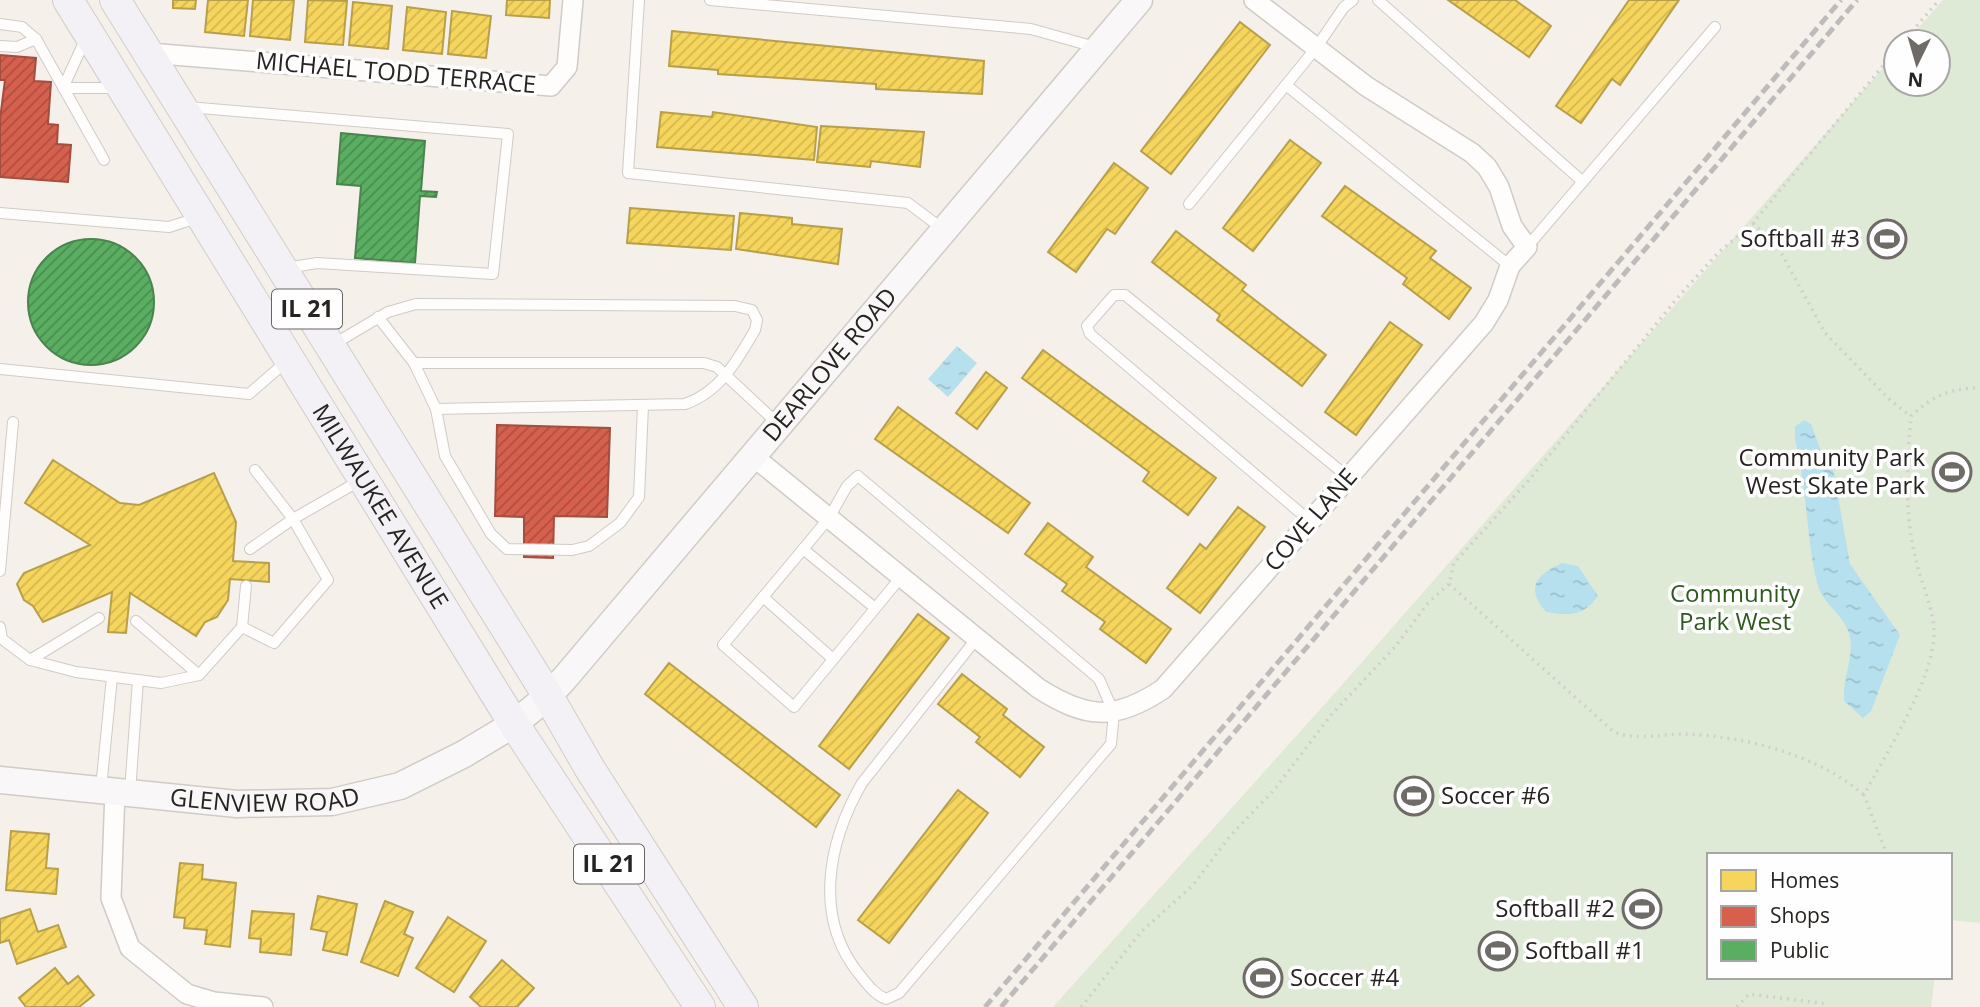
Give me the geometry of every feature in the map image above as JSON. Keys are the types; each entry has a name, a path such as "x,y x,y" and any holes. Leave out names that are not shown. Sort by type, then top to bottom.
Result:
{"main road":[{"name":"MILWAUKEE AVENUE","path":"68,0 365,478 514,724 700,1007"},
{"name":"MILWAUKEE AVENUE","path":"115,0 548,696 590,769 743,1007"},
{"name":"DEARLOVE ROAD","path":"514,724 548,696 754,457 1139,0"},
{"name":"GLENVIEW ROAD","path":"0,780 237,804 332,802 400,786 514,724"}],"street":[{"name":"MICHAEL TODD TERRACE","path":"149,53 551,86 567,67 573,0"},
{"path":"1254,0 1366,86 1480,160 1499,187 1512,226 1527,247"},
{"name":"COVE LANE","path":"754,457 1038,688 1062,704 1081,711 1114,713 1130,709 1163,690 1484,323 1498,300 1510,266 1527,247"},
{"path":"115,791 111,898 130,948 187,994 214,1002 263,1007"}],"lane":[{"path":"639,0 628,173 908,204 945,230"},
{"path":"710,0 1031,29 1098,48"},
{"path":"1189,204 1316,48 1344,7 1353,0"},
{"path":"1378,0 1583,182"},
{"path":"0,24 22,26 36,39 104,160"},
{"path":"1527,247 1715,27"},
{"path":"64,88 88,33"},
{"path":"0,46 17,47 36,39"},
{"path":"1286,85 1510,266"},
{"path":"64,88 122,88"},
{"path":"182,107 508,134 493,274 317,262 282,268"},
{"path":"0,213 169,228 202,216"},
{"path":"1310,522 1090,334 1087,326 1114,295 1125,295 1348,477"},
{"path":"330,347 378,317 416,304 747,307 757,320 755,330 726,375 713,390 692,401 666,406 436,409"},
{"path":"378,317 414,363 436,409 445,456 495,539 507,549 572,550 589,546 601,539 635,506 640,485 643,406"},
{"path":"0,369 249,394 290,358"},
{"path":"414,363 704,363 717,367 780,426"},
{"path":"0,571 13,422"},
{"path":"242,627 274,643 328,579 293,519 256,470"},
{"path":"901,577 794,707 723,645 830,518 847,486 859,476 1099,679 1114,713 1111,744 899,993 892,999 880,996 850,963 835,931 830,887 835,844 849,807 862,783 977,638"},
{"path":"250,549 293,519 365,478"},
{"path":"803,549 875,608"},
{"path":"0,626 2,639 30,660 112,677 160,682 200,675 242,627 246,586"},
{"path":"763,597 833,659"},
{"path":"30,660 99,618"},
{"path":"136,621 200,675"},
{"path":"112,677 115,791"},
{"path":"115,791 138,680"}],"path":[{"path":"1915,28 1939,0"},
{"path":"1081,1007 1141,932 1193,885 1231,835 1275,789 1331,715 1395,647 1428,603 1449,584 1454,563 1529,480 1679,296 1719,252 1753,223 1882,67"},
{"path":"1753,223 1779,249 1825,333 1890,400 1911,416"},
{"path":"1864,795 1910,708 1931,654 1934,632 1910,530 1908,451 1911,416 1928,401 1947,391 1980,388"},
{"path":"1449,584 1614,732 1628,738 1697,735 1760,745 1844,777 1864,795 1887,853"},
{"path":"1737,1007 1749,994 1828,1004"}],"green space":[{"name":"Community Park West","path":"1943,0 1980,0 1980,923 1952,920 1952,853 1707,853 1707,979 1935,979 1931,1007 1053,1007 1341,686 1882,69 1882,98 1952,98 1952,28 1918,28"}],"water":[{"path":"957,346 977,363 948,397 928,379"},
{"path":"1804,420 1811,424 1821,451 1833,468 1850,564 1900,635 1871,711 1863,718 1844,701 1850,637 1844,622 1820,591 1813,565 1795,439 1795,427"},
{"path":"1562,563 1578,566 1598,596 1587,608 1575,613 1546,612 1536,595 1536,583 1540,577"}],"building: Homes":[{"path":"173,0 196,0 195,9 173,8"},
{"path":"208,0 248,0 244,36 205,32"},
{"path":"253,0 294,0 290,40 250,36"},
{"path":"308,0 347,1 343,45 305,42"},
{"path":"507,0 550,0 549,18 506,15"},
{"path":"1448,0 1515,0 1551,26 1529,57"},
{"path":"1629,0 1679,0 1620,85 1612,79 1581,123 1556,106"},
{"path":"353,2 392,6 388,49 349,45"},
{"path":"407,7 446,12 442,54 403,50"},
{"path":"452,11 491,16 486,58 448,54"},
{"path":"1240,22 1270,45 1171,174 1141,151"},
{"path":"672,31 984,61 982,94 876,89 876,84 718,74 718,70 669,66"},
{"path":"661,112 712,117 713,112 817,127 814,160 657,147"},
{"path":"821,126 924,132 920,167 871,161 870,167 817,162"},
{"path":"1290,140 1321,163 1253,251 1223,228"},
{"path":"1114,163 1148,188 1115,234 1107,229 1076,272 1048,252"},
{"path":"1345,186 1436,251 1430,258 1471,288 1449,319 1403,284 1407,278 1322,216"},
{"path":"630,208 734,216 731,250 627,243"},
{"path":"740,213 792,218 792,224 842,229 838,264 736,249"},
{"path":"1176,231 1246,285 1242,290 1326,355 1302,386 1217,320 1220,315 1152,262"},
{"path":"1390,322 1422,345 1356,435 1325,412"},
{"path":"1043,350 1216,478 1188,515 1143,481 1149,472 1022,378"},
{"path":"986,372 1007,388 977,429 956,413"},
{"path":"898,407 1030,503 1008,533 875,439"},
{"path":"53,460 120,503 139,505 214,473 236,522 233,561 269,563 269,582 230,579 228,600 217,617 205,622 196,636 130,593 126,633 108,632 112,592 43,622 33,606 24,600 17,584 24,573 90,545 25,503"},
{"path":"1238,507 1265,527 1200,613 1167,588 1200,544 1206,549"},
{"path":"1048,523 1093,557 1086,567 1171,629 1146,663 1100,629 1105,622 1062,591 1067,584 1025,554"},
{"path":"918,614 949,638 849,769 819,746"},
{"path":"669,663 840,795 816,827 645,694"},
{"path":"962,674 1007,709 1003,715 1044,747 1020,777 976,742 980,737 938,704"},
{"path":"958,790 988,813 889,943 858,920"},
{"path":"11,831 49,834 46,868 58,869 56,894 6,890"},
{"path":"180,863 203,865 202,879 236,883 230,947 205,944 207,930 184,928 185,918 174,917"},
{"path":"318,896 357,904 347,955 323,950 327,932 311,929"},
{"path":"385,901 413,912 404,934 413,938 398,976 361,962"},
{"path":"30,909 38,932 58,925 66,947 17,964 9,940 0,943 0,919"},
{"path":"252,911 294,914 291,955 260,952 261,939 249,938"},
{"path":"448,917 486,941 454,992 416,968"},
{"path":"502,960 534,988 517,1007 481,1007 470,997"},
{"path":"55,968 68,984 78,976 94,995 79,1007 26,1007 19,998"}],"building: Shops":[{"path":"0,55 36,58 34,81 51,82 48,124 58,125 57,144 71,145 68,182 0,177 0,119 5,80 0,80"},
{"path":"497,425 610,428 607,517 554,516 553,558 524,557 524,517 495,516"}],"building: Public":[{"path":"341,133 425,141 421,191 437,192 436,197 420,196 415,263 355,258 361,186 337,184"},
{"path":"91,239 115,244 136,257 149,278 154,302 149,326 136,347 115,360 91,365 67,360 46,347 33,326 28,302 33,278 46,257 67,244"}],"railway":[{"path":"985,1007 1841,0"},
{"path":"1001,1007 1857,0"}],"place":[{"name":"Softball #3","path":"1887,239"},
{"name":"Community Park West Skate Park","path":"1952,472"},
{"name":"Soccer #6","path":"1414,796"},
{"name":"Softball #2","path":"1642,909"},
{"name":"Softball #1","path":"1498,951"},
{"name":"Soccer #4","path":"1263,978"}]}
